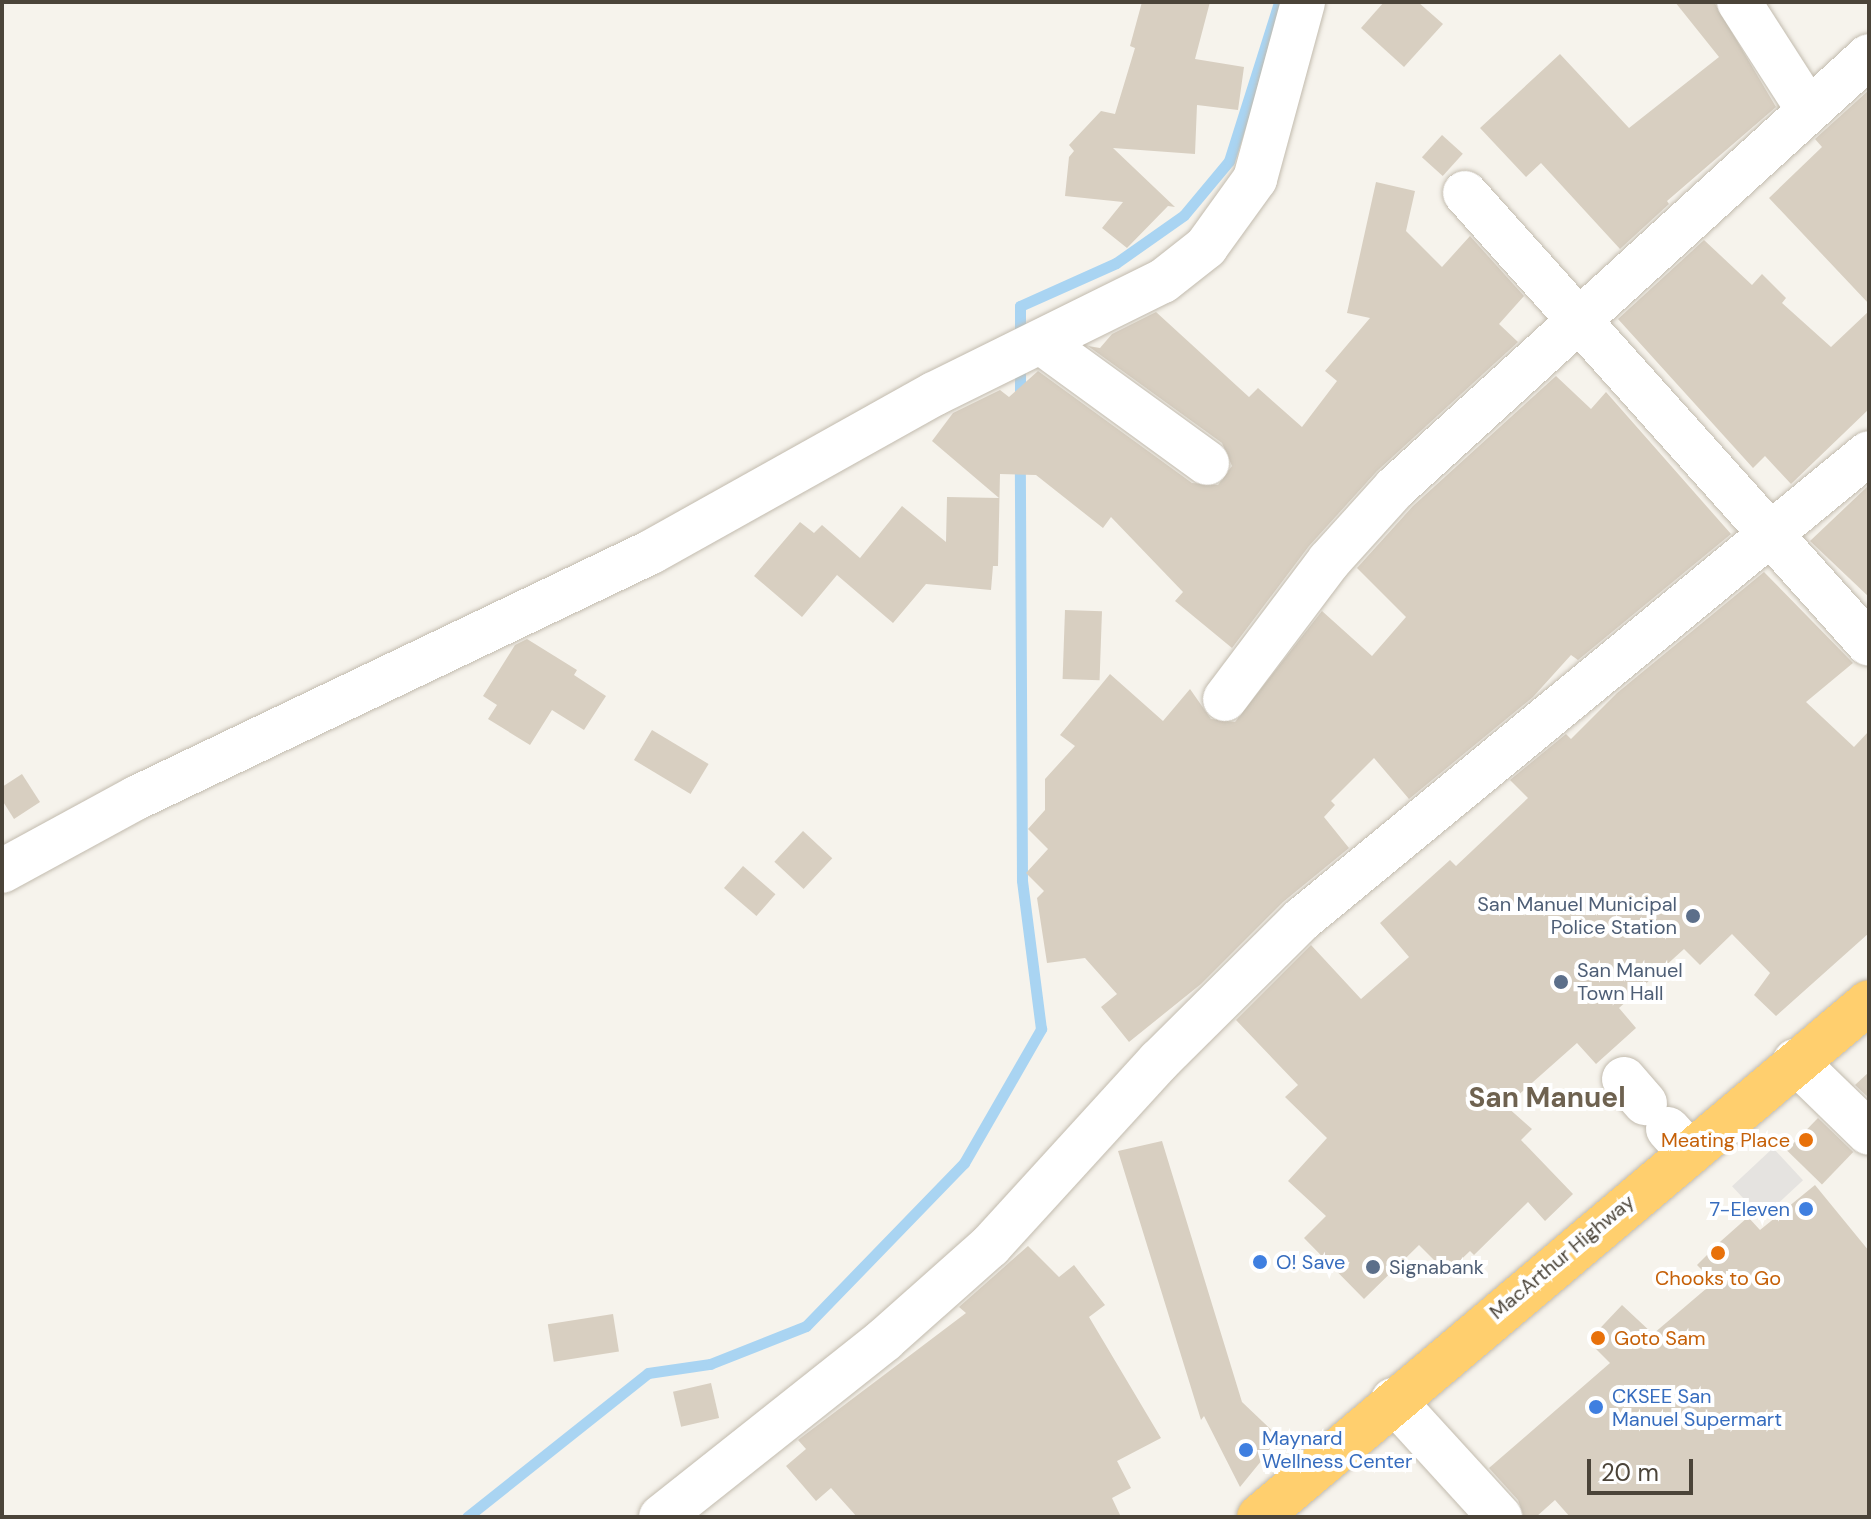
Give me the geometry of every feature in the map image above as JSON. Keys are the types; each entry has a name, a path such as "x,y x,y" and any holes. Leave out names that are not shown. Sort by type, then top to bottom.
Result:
{"highway":[{"name":"MacArthur Highway","path":"1259,1517 1393,1400 1656,1115 1795,1061 1869,1002"}],"street":[{"path":"2,871 136,798 651,552 922,401 1163,281 1206,247 1255,179 1269,137 1303,2"},
{"path":"1739,2 1807,108"},
{"path":"1225,699 1329,561 1395,488 1578,324 1807,108 1869,56"},
{"path":"1465,193 1578,324 1869,644"},
{"path":"1042,343 1207,463"},
{"path":"661,1517 917,1312 990,1246 1087,1139 1301,920 1869,453"},
{"path":"1795,1061 1869,1133"},
{"path":"1393,1400 1500,1517"}],"shaded area":[{"path":"1773,1148 1803,1180 1762,1218 1732,1186"}],"building":[{"path":"1142,2 1210,2 1195,59 1244,67 1238,110 1197,105 1195,154 1113,148 1175,207 1168,206 1127,248 1102,228 1123,202 1065,196 1069,157 1074,151 1069,145 1101,111 1115,114 1135,48 1130,46"},
{"path":"1384,2 1418,2 1443,24 1404,67 1361,28"},
{"path":"1675,2 1714,2 1776,107 1667,201 1669,204 1620,249 1541,163 1526,177 1480,128 1560,54 1629,128 1719,57"},
{"path":"1869,90 1869,304 1769,198 1822,147 1815,139"},
{"path":"1442,135 1463,154 1443,176 1422,157"},
{"path":"1376,182 1415,191 1406,231 1442,267 1470,236 1524,296 1499,324 1518,342 1377,471 1309,546 1232,648 1175,601 1183,592 1111,517 1103,528 1036,475 1000,474 998,566 993,566 991,590 926,584 893,623 837,575 802,617 754,576 800,522 814,533 822,525 860,558 902,506 946,542 947,497 999,498 932,441 953,413 1000,390 1009,397 1038,371 1192,483 1218,485 1232,466 1222,443 1088,346 1100,348 1112,334 1156,312 1249,397 1258,388 1302,427 1337,381 1325,371 1370,318 1347,313"},
{"path":"1704,240 1752,285 1762,274 1786,298 1782,303 1831,347 1869,311 1869,409 1791,484 1765,456 1753,468 1618,319"},
{"path":"1556,376 1591,409 1606,392 1731,534 1578,660 1571,655 1533,697 1409,799 1374,758 1331,801 1335,805 1324,817 1349,848 1283,902 1201,984 1129,1042 1101,1007 1117,994 1085,958 1047,963 1037,898 1044,891 1026,873 1048,849 1028,829 1045,810 1045,779 1075,746 1060,735 1110,674 1163,721 1190,689 1211,719 1235,722 1322,611 1372,656 1406,617 1357,568 1413,506"},
{"path":"1869,485 1869,597 1810,541"},
{"path":"1764,572 1853,663 1806,702 1854,747 1869,731 1869,933 1776,1016 1754,995 1770,973 1732,934 1700,965 1684,949 1619,1008 1636,1028 1596,1064 1577,1043 1506,1106 1532,1129 1521,1140 1573,1194 1545,1221 1528,1202 1474,1255 1470,1251 1447,1273 1419,1245 1364,1299 1304,1238 1326,1216 1288,1181 1327,1138 1285,1097 1298,1085 1236,1020 1311,945 1361,999 1409,957 1380,923 1450,860 1456,866 1528,798 1510,780 1566,734 1571,739 1617,693"},
{"path":"1065,610 1102,611 1100,680 1063,679"},
{"path":"527,639 577,670 574,675 606,696 584,730 552,710 530,745 488,719 497,705 483,696 515,645"},
{"path":"652,730 709,764 691,794 634,760"},
{"path":"22,774 40,802 14,819 2,800 2,787"},
{"path":"803,831 832,858 804,889 774,862"},
{"path":"743,866 775,894 756,916 724,888"},
{"path":"1869,1072 1869,1098 1855,1085"},
{"path":"1818,1118 1853,1152 1822,1184 1787,1150"},
{"path":"1162,1141 1242,1402 1280,1438 1240,1487 1204,1416 1201,1420 1118,1151"},
{"path":"1815,1185 1869,1251 1869,1517 1570,1517 1555,1500 1536,1517 1524,1517 1518,1500 1489,1468 1610,1363 1588,1341 1622,1305 1653,1334 1714,1282 1697,1265 1721,1241 1748,1217 1760,1230"},
{"path":"1028,1246 1059,1277 1074,1265 1105,1305 1089,1317 1161,1438 1117,1461 1131,1488 1112,1498 1121,1517 857,1517 831,1488 816,1501 786,1466 806,1449 798,1440 966,1313 959,1307"},
{"path":"613,1314 619,1352 554,1362 548,1324"},
{"path":"711,1383 719,1418 681,1427 673,1392"}],"waterway":[{"path":"1020,340 1020,306 1116,263 1184,215 1229,161 1279,2"},
{"path":"1020,374 1020,401"},
{"path":"467,1517 648,1373 710,1364 806,1326 964,1163 1041,1029 1022,880 1020,462"}],"place":[{"name":"San Manuel Municipal Police Station","path":"1693,916"},
{"name":"San Manuel Town Hall","path":"1561,982"},
{"name":"Meating Place","path":"1806,1140"},
{"name":"7-Eleven","path":"1806,1209"},
{"name":"Chooks to Go","path":"1718,1253"},
{"name":"O! Save","path":"1260,1262"},
{"name":"Signabank","path":"1373,1267"},
{"name":"Goto Sam","path":"1598,1338"},
{"name":"CKSEE San Manuel Supermart","path":"1596,1407"},
{"name":"Maynard Wellness Center","path":"1246,1450"}],"district":[{"name":"San Manuel","path":"1547,1098"}]}
